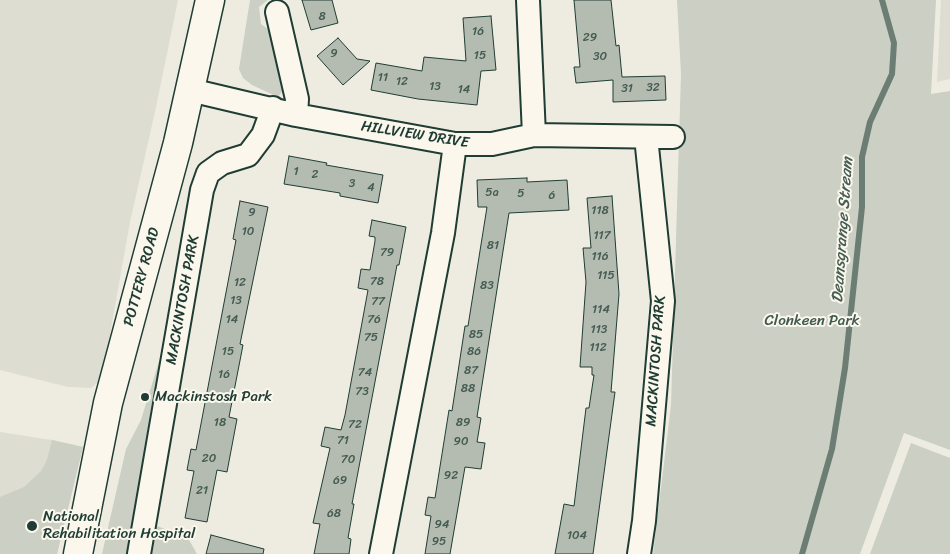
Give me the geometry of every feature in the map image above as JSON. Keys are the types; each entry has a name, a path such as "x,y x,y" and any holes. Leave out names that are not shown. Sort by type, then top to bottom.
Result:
{"street":[{"name":"POTTERY ROAD","path":"78,554 108,403 175,153 210,0"},
{"path":"528,0 534,135"},
{"path":"277,12 297,99 296,115"},
{"name":"HILLVIEW DRIVE","path":"190,90 273,108 296,115 456,144 492,144 534,135 673,137"},
{"name":"MACKINTOSH PARK","path":"139,554 202,190 208,173 222,163 248,155 263,135 273,108"},
{"name":"MACKINTOSH PARK","path":"639,554 644,521 663,301 646,137"},
{"path":"381,554 443,233 456,144"}],"shaded area":[{"path":"0,0 178,0 130,222 102,379 91,388 68,387 0,370"},
{"path":"941,0 950,0 950,79 937,82"},
{"name":"National Rehabilitation Hospital","path":"0,432 83,447 57,554 0,554"}],"green space":[{"path":"250,0 268,0 259,7 261,24 272,32 284,89 278,97 252,85 243,78 239,69"},
{"name":"Clonkeen Park","path":"677,0 936,0 931,94 950,91 950,450 904,433 860,554 653,554 671,405 681,74"},
{"path":"160,358 127,554 102,554 126,449 141,420"},
{"name":"National Rehabilitation Hospital","path":"52,440 83,447 57,554 0,554 0,497 24,487 41,471 47,460"},
{"path":"911,443 950,458 950,554 870,554"},
{"path":"157,526 188,538 197,554 152,554"}],"building":[{"path":"302,0 332,0 338,23 311,30"},
{"path":"574,0 611,0 616,46 619,45 622,77 665,76 666,100 613,102 613,80 576,83 574,67 580,67"},
{"path":"491,16 496,70 481,71 477,105 418,99 371,90 376,63 422,71 424,57 466,61 463,18"},
{"path":"338,38 357,59 370,61 343,85 317,56"},
{"path":"289,156 383,175 378,203 340,196 340,193 284,184"},
{"path":"527,178 527,182 567,180 569,210 509,213 477,417 481,418 477,442 485,443 481,469 465,467 450,554 425,554 431,516 425,515 428,497 435,498 449,410 452,411 465,326 468,326 487,207 478,207 477,180"},
{"path":"612,196 619,294 611,392 615,392 593,554 555,554 564,504 574,506 586,408 589,408 594,375 592,375 592,367 580,367 586,282 583,248 591,248 587,198"},
{"path":"240,201 268,207 240,344 243,345 229,417 237,419 227,472 217,470 207,522 185,518 194,471 187,470 191,449 196,450 236,240 233,239"},
{"path":"372,220 406,227 399,265 397,265 352,504 354,504 348,538 351,539 349,554 314,554 320,524 313,523 330,448 321,446 325,427 341,430 345,415 368,290 358,288 361,269 370,270 375,241 375,237 369,236"},
{"path":"211,535 264,549 263,554 206,554"}],"waterway":[{"name":"Deansgrange Stream","path":"802,554 832,449 845,368 862,207 862,157 870,122 892,74 894,43 882,0"}],"place":[{"name":"Mackinstosh Park","path":"145,397"},
{"name":"National Rehabilitation Hospital","path":"32,526"}]}
